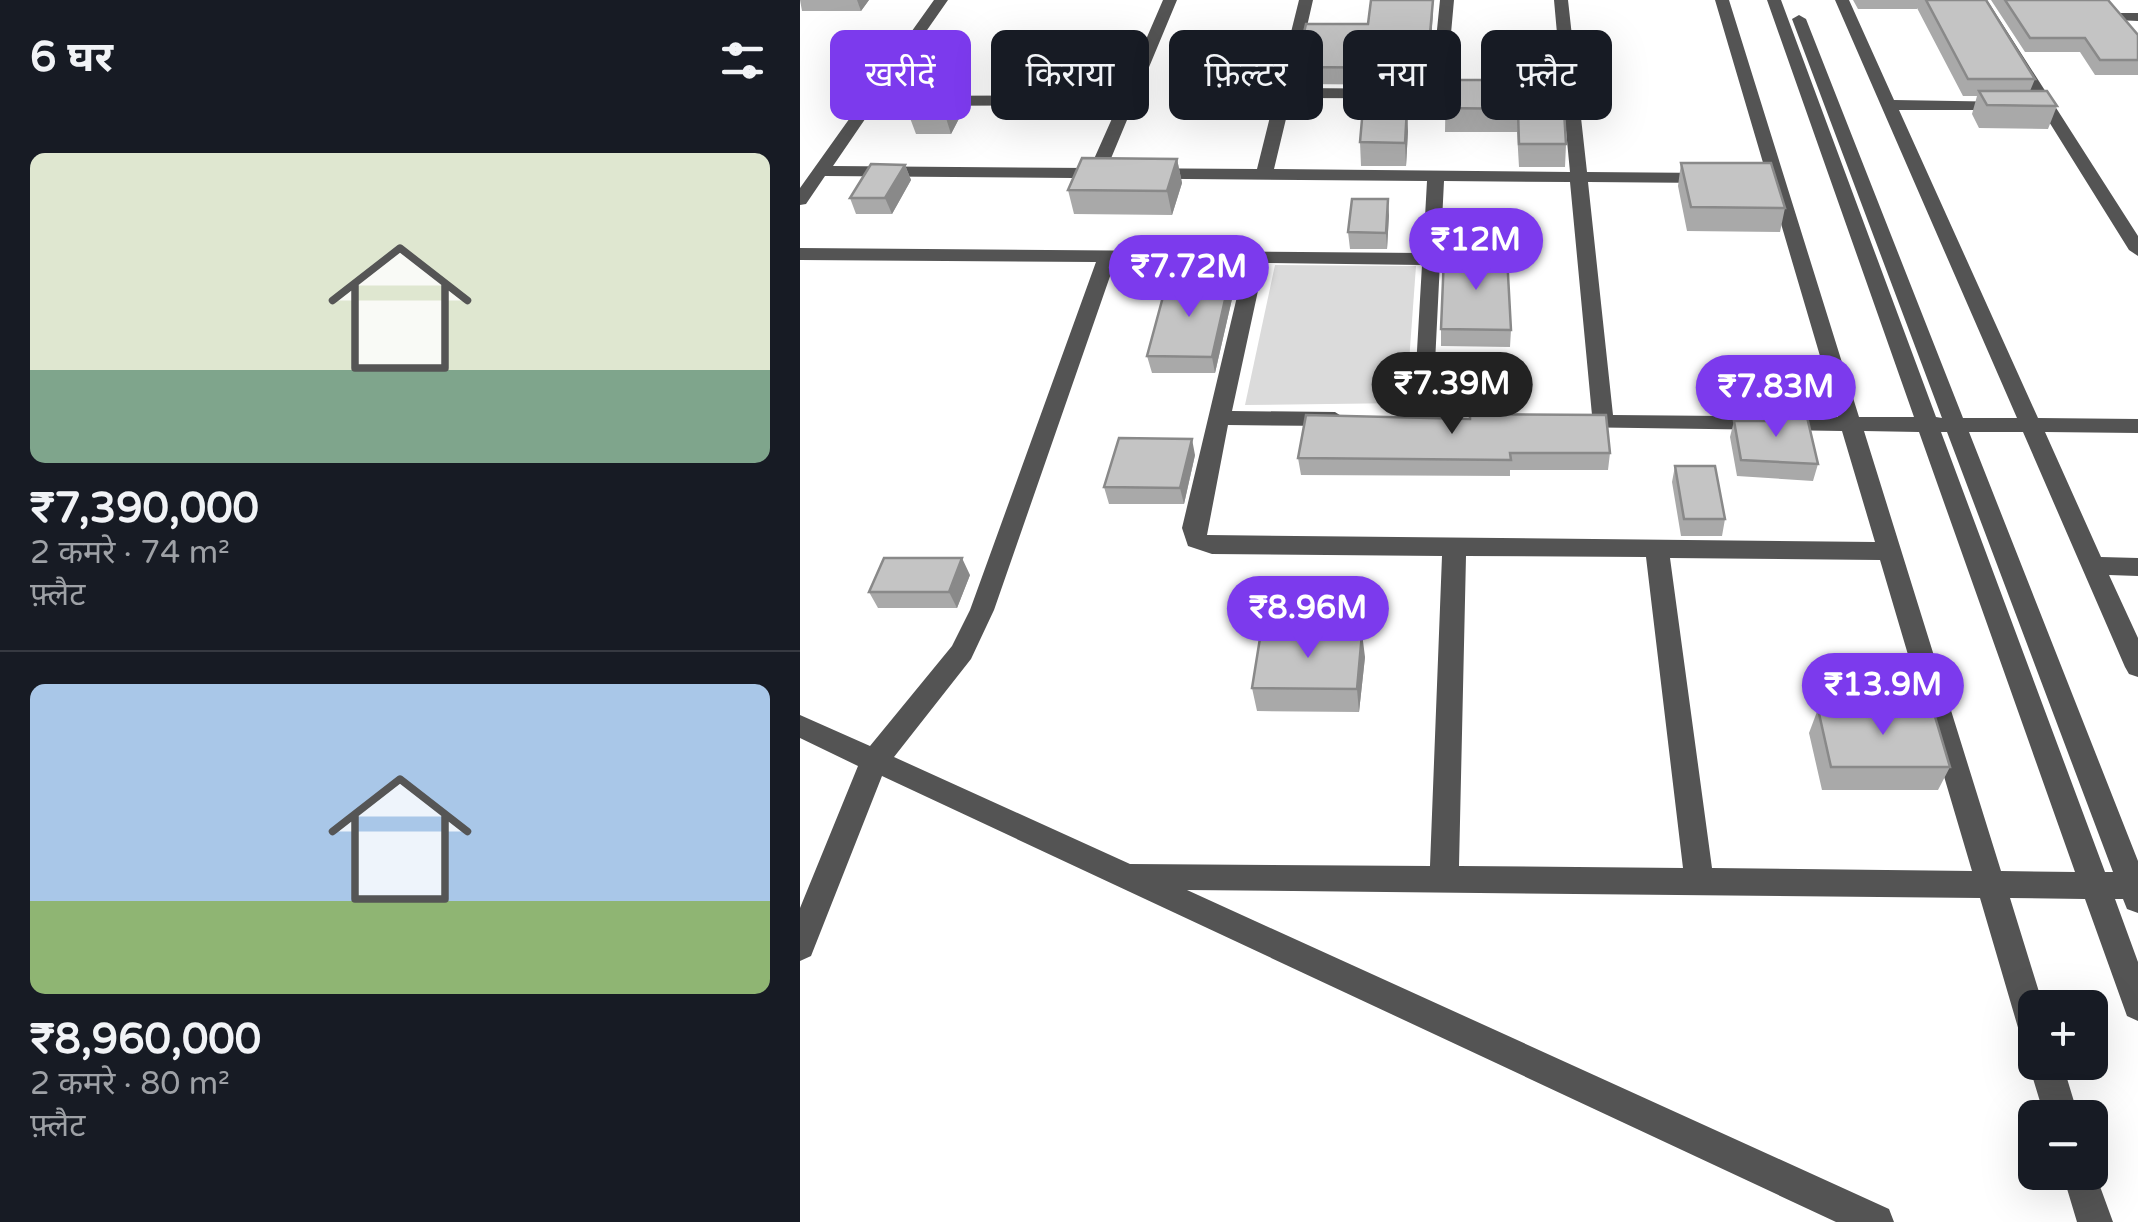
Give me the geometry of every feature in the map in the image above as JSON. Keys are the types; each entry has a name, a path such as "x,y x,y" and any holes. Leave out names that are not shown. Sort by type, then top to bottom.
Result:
{"street":[{"path":"919,30 941,0"},
{"path":"1149,50 1170,0"},
{"path":"1299,30 1306,0"},
{"path":"1444,30 1447,0"},
{"path":"1561,0 1564,30"},
{"path":"1722,0 1769,178 1854,425 2023,990"},
{"path":"1774,0 2138,1005"},
{"path":"1124,876 1990,884 2095,886 2136,892 1791,0"},
{"path":"1842,0 2138,667"},
{"path":"1980,0 2138,250"},
{"path":"2108,0 2138,39"},
{"path":"2121,17 2138,17"},
{"path":"1889,105 2045,105"},
{"path":"800,200 854,120"},
{"path":"1096,172 1119,120"},
{"path":"1265,173 1278,120"},
{"path":"1572,120 1603,422"},
{"path":"820,171 1723,178"},
{"path":"1424,419 1436,175"},
{"path":"800,254 1430,259"},
{"path":"800,946 874,761 962,652 982,610 1106,257"},
{"path":"1256,258 1194,528 1196,540 1212,545 1890,551"},
{"path":"1220,418 1350,419"},
{"path":"1543,421 2138,426"},
{"path":"1444,878 1454,546"},
{"path":"1657,548 1700,881"},
{"path":"2094,566 2138,566"},
{"path":"800,726 1876,1222"},
{"path":"2084,1190 2094,1222"}],"shaded area":[{"path":"1275,265 1416,266 1406,403 1245,405"}],"building":[{"path":"1371,0 1433,0 1430,30 1343,30 1343,67 1323,67 1323,30 1305,30 1306,24 1368,24"},
{"path":"1926,0 1986,0 2035,79 1968,79"},
{"path":"2005,0 2108,0 2138,35 2138,60 2100,60 2085,38 2030,38"},
{"path":"1461,80 1481,80 1481,108 1461,108"},
{"path":"1979,91 2047,91 2057,106 1987,105"},
{"path":"1362,120 1406,120 1405,143 1360,142"},
{"path":"1518,120 1565,120 1566,144 1519,144"},
{"path":"1082,158 1177,159 1167,191 1068,190"},
{"path":"1681,163 1771,163 1785,208 1691,207"},
{"path":"871,164 905,165 885,198 850,198"},
{"path":"1352,199 1388,199 1386,233 1348,232"},
{"path":"1444,256 1507,256 1511,330 1441,329"},
{"path":"1167,282 1229,282 1212,357 1147,356"},
{"path":"1470,414 1606,415 1610,453 1510,453 1511,460 1298,458 1306,415 1470,419"},
{"path":"1768,416 1807,417 1818,464 1741,460 1734,421 1769,421"},
{"path":"1119,438 1192,439 1180,488 1104,487"},
{"path":"1675,466 1715,466 1725,519 1684,519"},
{"path":"884,558 962,558 949,592 869,592"},
{"path":"1261,632 1362,633 1357,689 1252,688"},
{"path":"1818,709 1933,710 1950,767 1831,767"}]}
